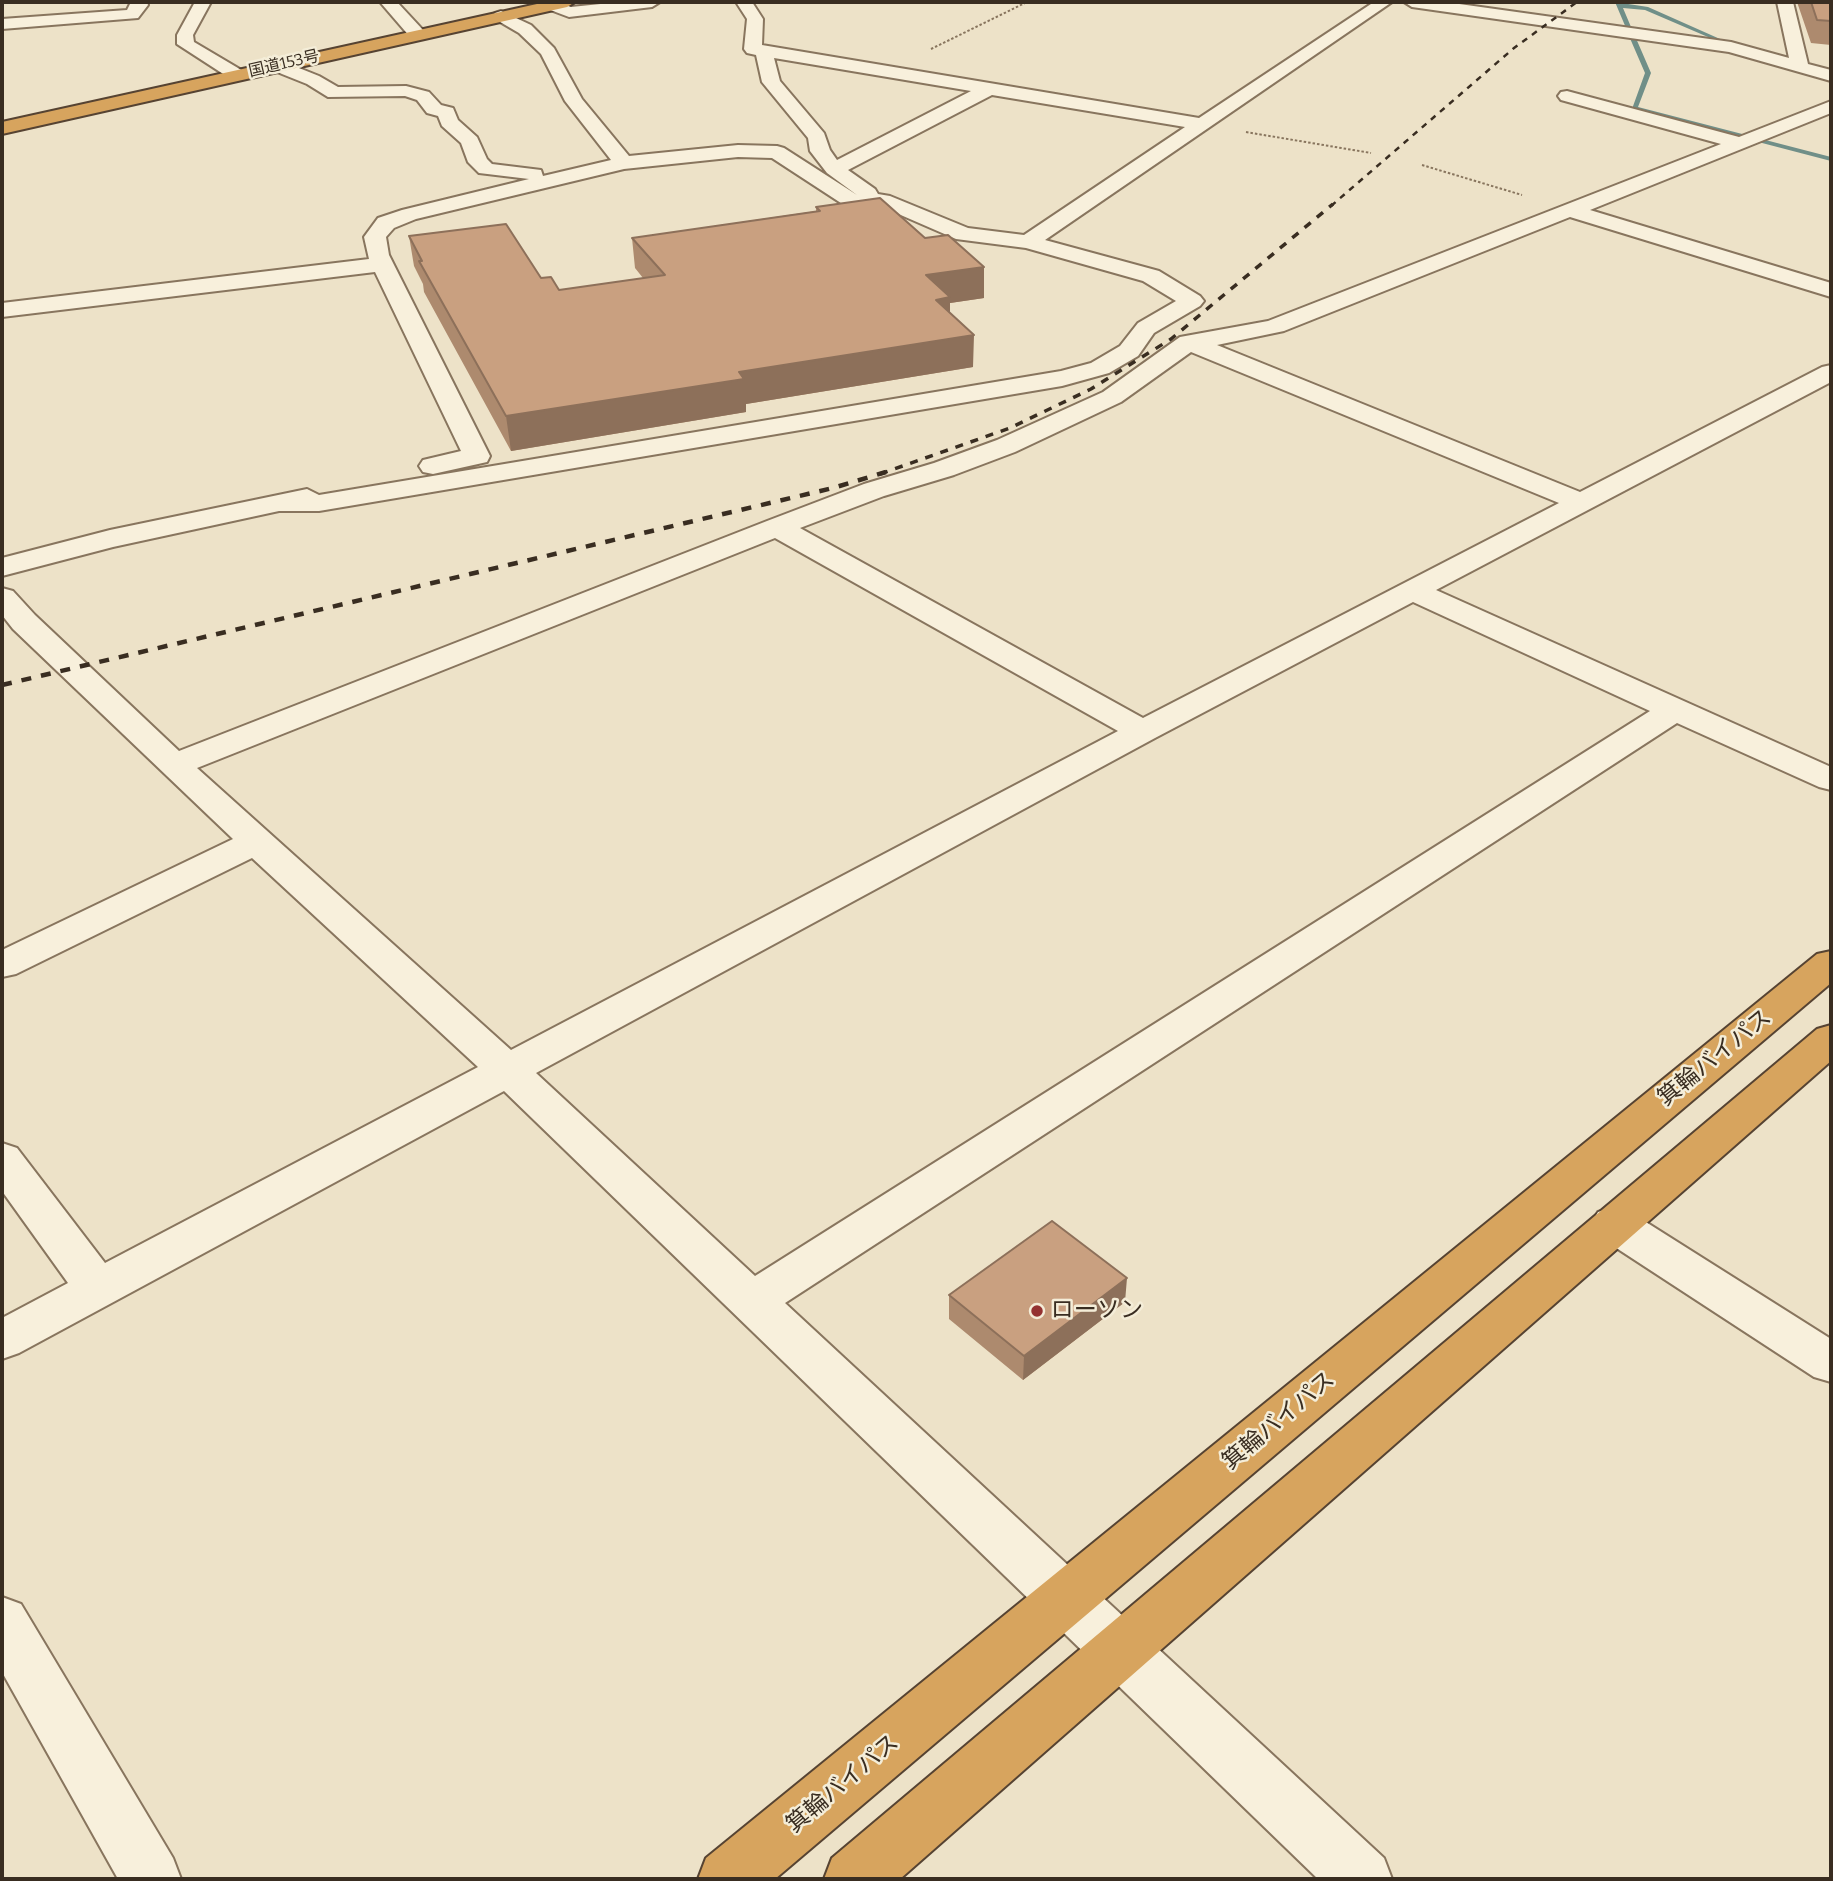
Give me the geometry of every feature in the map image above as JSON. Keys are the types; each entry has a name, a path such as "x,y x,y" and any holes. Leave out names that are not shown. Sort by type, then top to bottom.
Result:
{"highway":[{"name":"国道153号","path":"2,128 559,3"},
{"name":"箕輪バイパス","path":"727,1879 1831,963"},
{"path":"854,1879 1831,1039"}],"street":[{"path":"203,2 179,35 186,44 237,75"},
{"path":"388,2 417,34"},
{"path":"559,3 569,12 583,12 652,2"},
{"path":"744,2 755,19 754,49 1200,124"},
{"path":"1028,242 1384,2"},
{"path":"1412,2 1731,47 1831,76"},
{"path":"1785,2 1800,67"},
{"path":"2,24 136,16"},
{"path":"500,16 525,29 548,52 574,101 624,163"},
{"path":"280,503 319,503 1062,378 1100,368 1129,351 1146,328 1192,300 1151,276 1028,242 964,234 861,190 834,169 820,151 817,137 771,82 764,51"},
{"path":"278,66 313,80 334,93 406,91 423,96 434,109 446,112 449,122 470,141 478,162 486,169 527,171 546,181"},
{"path":"834,169 991,88"},
{"path":"1567,96 1749,139"},
{"path":"176,764 778,527 874,490 944,469 1064,421 1112,397 1189,342 1276,326 1831,107"},
{"path":"2,567 110,539 280,503 477,456 383,264 375,237 386,223 410,214 624,163 738,151 777,152 851,201 883,200"},
{"path":"1569,210 1831,290"},
{"path":"2,310 383,264"},
{"path":"1142,335 1189,342 1583,503"},
{"path":"2,1340 1143,731 1831,372"},
{"path":"778,527 1143,731"},
{"path":"1413,592 1831,780"},
{"path":"2,597 24,622 256,842 508,1071 1362,1879"},
{"path":"750,1302 1674,710"},
{"path":"2,965 256,842"},
{"path":"2,1159 98,1288"},
{"path":"1614,1224 1831,1363"},
{"path":"2,1621 151,1879"}],"path":[{"path":"886,71 1027,2"},
{"path":"1200,124 1371,153"},
{"path":"1422,165 1569,210"}],"building":[{"path":"1811,2 1831,2 1831,21 1817,20"},
{"path":"880,198 925,238 948,235 984,267 926,275 950,297 936,300 974,335 739,372 744,379 506,416 419,261 422,261 409,236 506,224 541,278 551,277 559,290 665,275 632,238 820,211 816,207"},
{"name":"ローソン","path":"1052,1221 1127,1278 1024,1356 949,1295"}],"waterway":[{"path":"1618,2 1619,6"},
{"path":"1619,6 1646,8 1717,39"},
{"path":"1619,6 1628,27"},
{"path":"1632,36 1648,73 1634,108 1831,159"}],"railway":[{"path":"1331,206 1514,48 1577,2"},
{"path":"884,473 1010,428 1091,389 1171,339 1333,204"},
{"path":"2,685 833,488 884,473"}],"place":[{"name":"ローソン","path":"1037,1311"}]}
